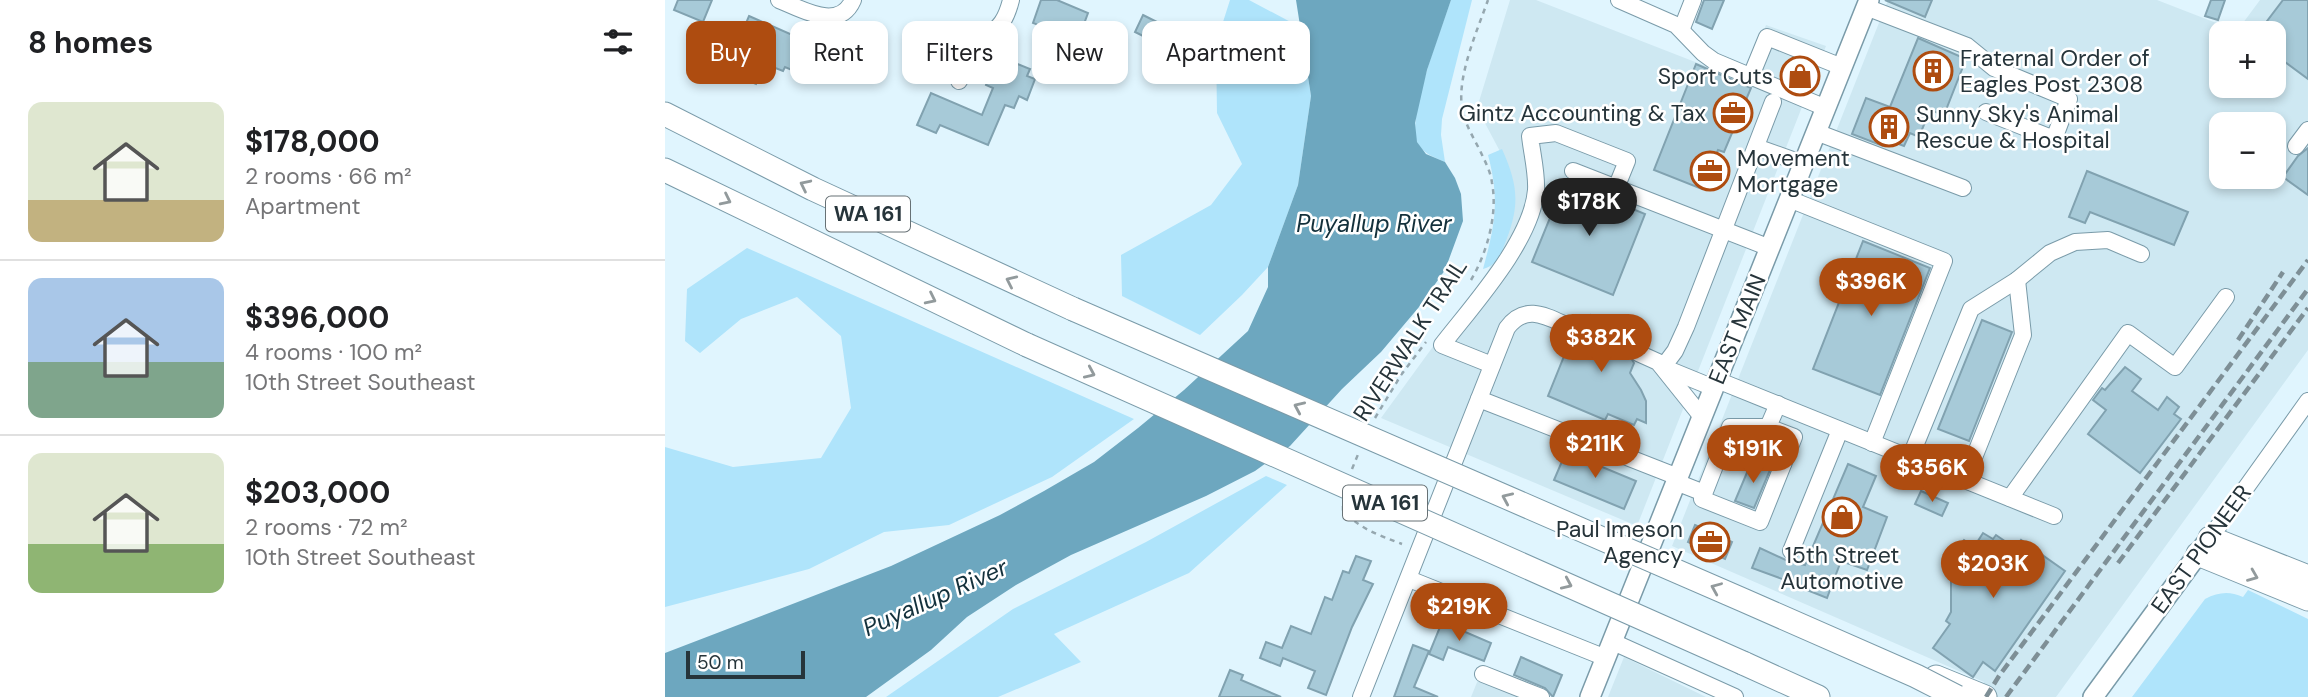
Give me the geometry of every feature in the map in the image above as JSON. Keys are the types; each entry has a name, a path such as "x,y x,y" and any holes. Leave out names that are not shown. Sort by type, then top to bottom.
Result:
{"highway":[{"name":"WA 161","path":"665,114 813,189 1073,309 1743,600 1916,676 1957,697"},
{"name":"WA 161","path":"665,170 1027,345 1818,697"},
{"path":"2204,546 2308,577"},
{"path":"2204,546 2308,598"},
{"path":"1743,600 1985,697"},
{"path":"1743,663 1804,697"}],"main road":[{"name":"EAST MAIN","path":"1590,697 1868,4"},
{"name":"EAST PIONEER","path":"2093,697 2204,546"}],"street":[{"path":"779,0 819,15 838,17 846,12 853,0"},
{"path":"1003,21 1011,0"},
{"path":"1619,0 1682,28 1703,53 1714,61 1826,108"},
{"path":"1682,28 1693,0"},
{"path":"1868,4 1967,46 1998,70 2070,99 2054,139 1986,112"},
{"path":"1751,76 1767,37 1842,67"},
{"path":"1663,367 1675,351 1686,327 1773,102"},
{"path":"2296,146 2308,130"},
{"path":"1816,132 1963,188"},
{"path":"1492,365 1442,345 1507,260 1520,237 1536,187 1530,136 1556,133 1627,161 1616,188"},
{"path":"1756,147 1804,163"},
{"path":"1573,172 1770,248"},
{"path":"1790,199 1944,261 1872,443"},
{"path":"1910,458 1971,309 2017,280 2050,253 2075,242 2108,240 2141,254"},
{"path":"1965,480 2023,335 2017,280"},
{"path":"2010,498 2128,334 2175,367 2226,297"},
{"path":"1361,697 1507,328 1518,316 1537,314 1575,329"},
{"path":"1638,353 1658,362 1702,417"},
{"path":"1663,367 1778,404 2054,516"},
{"path":"1479,399 1704,493"},
{"name":"EAST PIONEER","path":"2204,546 2308,401"},
{"path":"1768,427 1778,404"},
{"path":"1730,427 1768,427 1794,438 1761,522 1702,499 1730,427"},
{"path":"1791,551 1840,430"},
{"path":"1725,441 1783,464"},
{"path":"1409,579 1735,697"},
{"path":"1483,674 1541,697"}],"path":[{"name":"RIVERWALK TRAIL","path":"1464,290 1484,254 1493,201 1492,182 1462,111 1461,94 1465,69 1488,0"},
{"name":"RIVERWALK TRAIL","path":"1375,418 1401,374 1425,343"},
{"name":"RIVERWALK TRAIL","path":"1351,471 1360,449"},
{"path":"1343,496 1343,510 1351,519 1365,530 1402,544"}],"shaded area":[{"path":"1230,0 1249,0 1289,21 1223,21"},
{"path":"1451,0 1472,0 1442,119 1441,135 1445,162 1423,150 1418,144 1415,132 1416,115 1426,73"},
{"path":"1510,0 1536,0 1744,81 1766,25 1826,46 1637,526 1381,418 1488,271 1511,223 1504,159 1477,108"},
{"path":"1888,0 2157,0 2211,21 2209,21 2209,98 2286,98 2286,21 2244,21 2260,0 2308,0 2308,350 2056,697 1976,697 1984,682 1672,546"},
{"path":"1217,84 1309,84 1311,96 1298,185 1268,267 1200,335 1122,296 1121,255 1211,205 1242,164 1217,113"},
{"path":"1502,149 1512,175 1515,208 1501,254 1494,263 1483,269 1495,212 1494,186 1488,155"},
{"path":"747,248 1134,419 1052,477 949,525 884,532 809,569 665,607 665,447 733,467 821,458 851,408 841,336 797,297 741,319 700,353 685,341 687,289"},
{"path":"1266,476 1287,485 1189,573 1054,634 1081,662 998,697 886,697 1013,609 1146,542"},
{"path":"2248,590 2308,619 2308,697 2132,697 2205,599 2224,593 2243,597"},
{"path":"1624,657 1706,697 1608,697"},
{"path":"1482,670 1548,697 1471,697"}],"water":[{"name":"Puyallup River","path":"1296,0 1451,0 1427,70 1415,123 1417,142 1426,154 1445,162 1455,178 1461,194 1463,221 1445,270 1419,307 1381,352 1342,389 1290,446 1255,471 1206,496 1071,555 1016,585 967,617 931,650 866,697 665,697 665,653 891,566 1000,515 1044,491 1094,462 1138,428 1248,331 1268,287 1268,267 1298,185 1311,96 1310,21 1299,21"}],"building":[{"path":"678,0 712,0 703,21 674,10"},
{"path":"1041,0 1057,0 1088,13 1085,21 1034,21"},
{"path":"1704,0 1724,0 1712,29 1696,22"},
{"path":"1885,0 1932,0 1925,17"},
{"path":"2211,0 2225,0 2218,20 2205,16"},
{"path":"2283,0 2308,0 2308,79 2286,63 2286,21 2267,21"},
{"path":"1143,15 1155,21 1142,21 1142,36 1135,32"},
{"path":"749,16 760,21 747,21"},
{"path":"776,28 790,34 790,69 785,67 783,71 776,68"},
{"path":"1918,38 1966,59 1944,115 1930,110 1919,137 1910,133 1904,146 1896,143 1883,146 1852,134 1866,98 1890,107"},
{"name":"Sport Cuts","path":"1792,62 1814,72 1808,89 1785,80"},
{"path":"1018,64 1030,69 1027,76 1032,78 1033,84 1027,100 1019,96 1014,108 1005,105 988,145 940,125 936,133 917,125 931,93 982,115 993,88 986,85 1018,84"},
{"path":"1696,64 1751,88 1724,152 1718,150 1702,189 1654,170"},
{"path":"2308,148 2308,195 2286,179 2286,173 2298,156"},
{"path":"2087,171 2188,212 2174,245 2090,212 2085,223 2069,217"},
{"path":"1565,181 1645,214 1613,295 1532,262"},
{"path":"1863,241 1930,268 1880,395 1813,369"},
{"path":"1591,315 1644,338 1642,343 1631,345 1628,353 1634,363 1630,373 1646,401 1646,423 1637,419 1634,425 1608,414 1605,420 1548,396 1571,339 1581,338 1585,333 1580,316 1589,319"},
{"path":"1982,320 2012,332 1969,441 1938,429"},
{"path":"2125,367 2141,379 2132,391 2158,410 2167,397 2179,407 2174,414 2181,419 2140,473 2088,434 2106,410 2093,400"},
{"path":"1566,452 1636,481 1624,509 1554,480"},
{"path":"1751,463 1770,470 1754,508 1735,501"},
{"path":"1848,464 1876,476 1863,507 1887,517 1867,570 1841,561 1827,598 1752,568 1760,548 1788,561 1805,565"},
{"path":"1921,491 1948,503 1942,516 1915,504"},
{"name":"Paul Imeson Agency","path":"1695,525 1732,542 1725,559 1688,542"},
{"path":"1983,533 1993,539 1996,535 2015,548 2021,540 2065,571 1995,671 1983,662 1973,677 1933,648 1950,624 1946,621 1951,612 1951,567 1960,553 1956,550 1964,540 1974,547"},
{"path":"1356,556 1371,561 1363,580 1373,584 1352,627 1326,695 1308,688 1315,671 1283,658 1280,666 1260,658 1266,642 1282,648 1291,626 1311,634 1325,597 1332,600 1343,571 1349,573"},
{"path":"1442,622 1491,643 1484,661 1448,647 1443,660 1429,654"},
{"path":"1413,645 1429,651 1414,687 1438,697 1394,697"},
{"path":"1521,657 1562,675 1553,697 1545,688 1514,675"},
{"path":"1230,670 1243,675 1241,680 1281,697 1219,697"}],"tunnel":[{"path":"1575,329 1638,353"}],"railway":[{"path":"1986,697 2308,260"},
{"path":"2238,340 2283,272"},
{"path":"2006,697 2308,289"},
{"path":"2118,563 2308,308"}],"place":[{"name":"Fraternal Order of Eagles Post 2308","path":"1933,71"},
{"name":"Sport Cuts","path":"1800,76"},
{"name":"Gintz Accounting & Tax","path":"1733,113"},
{"name":"Sunny Sky's Animal Rescue & Hospital","path":"1889,127"},
{"name":"Movement Mortgage","path":"1710,171"},
{"name":"15th Street Automotive","path":"1842,517"},
{"name":"Paul Imeson Agency","path":"1710,542"}]}
